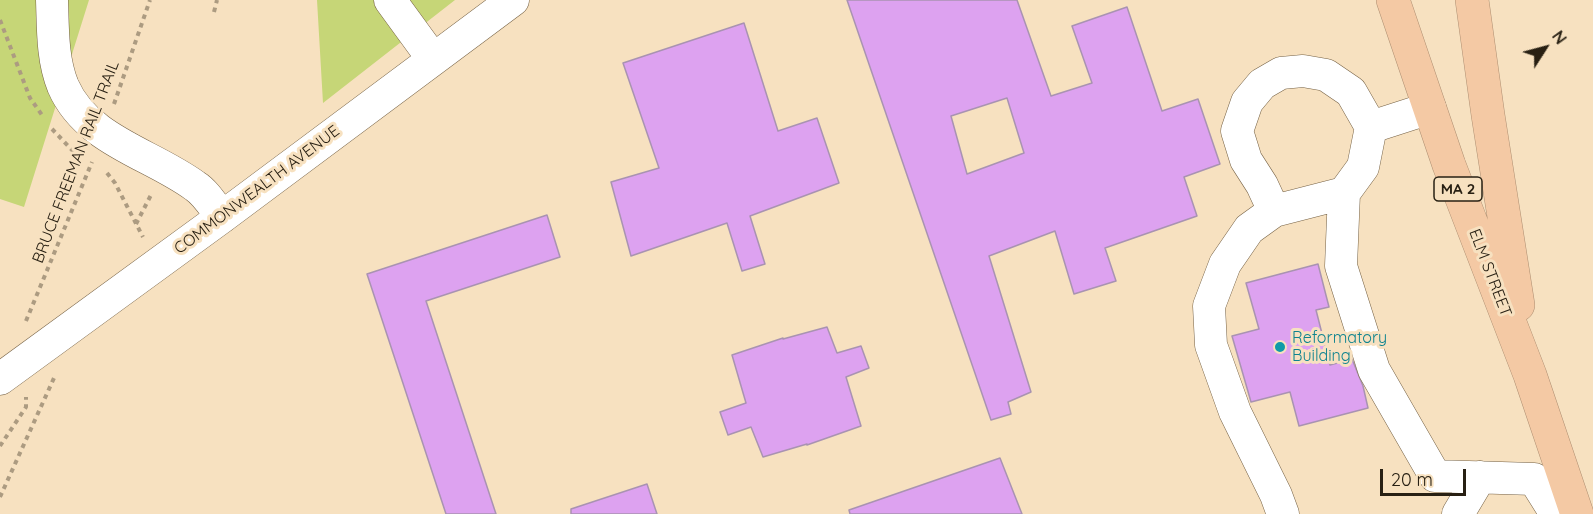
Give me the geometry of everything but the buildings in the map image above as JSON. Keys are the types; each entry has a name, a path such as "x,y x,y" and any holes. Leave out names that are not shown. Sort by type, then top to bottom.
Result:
{"highway":[{"name":"ELM STREET","path":"1393,0 1469,218 1530,375 1577,514"},
{"name":"ELM STREET","path":"1473,0 1497,177 1530,375"}],"street":[{"path":"52,0 54,49 63,84 97,148 197,187 222,217"},
{"path":"390,0 433,59"},
{"name":"COMMONWEALTH AVENUE","path":"0,379 513,0"},
{"path":"1274,211 1262,185 1246,160 1238,131 1247,102 1262,84 1281,73 1303,71 1326,75 1351,92 1371,127 1363,167 1344,193 1341,266 1374,370 1435,476 1534,479 1556,514"},
{"path":"1371,127 1430,108"},
{"path":"1283,514 1235,412 1211,345 1209,306 1225,264 1249,229 1274,211 1344,193"},
{"path":"1458,514 1480,477"}],"path":[{"name":"BRUCE FREEMAN RAIL TRAIL","path":"24,325 117,97 150,0"},
{"path":"214,12 217,0"},
{"path":"97,148 108,173 116,183 136,225 158,263"},
{"path":"0,497 56,375"}],"green space":[{"path":"0,0 89,0 24,207 0,199"},
{"path":"317,0 455,0 323,103"}],"place":[{"name":"Reformatory Building","path":"1280,347"}]}
